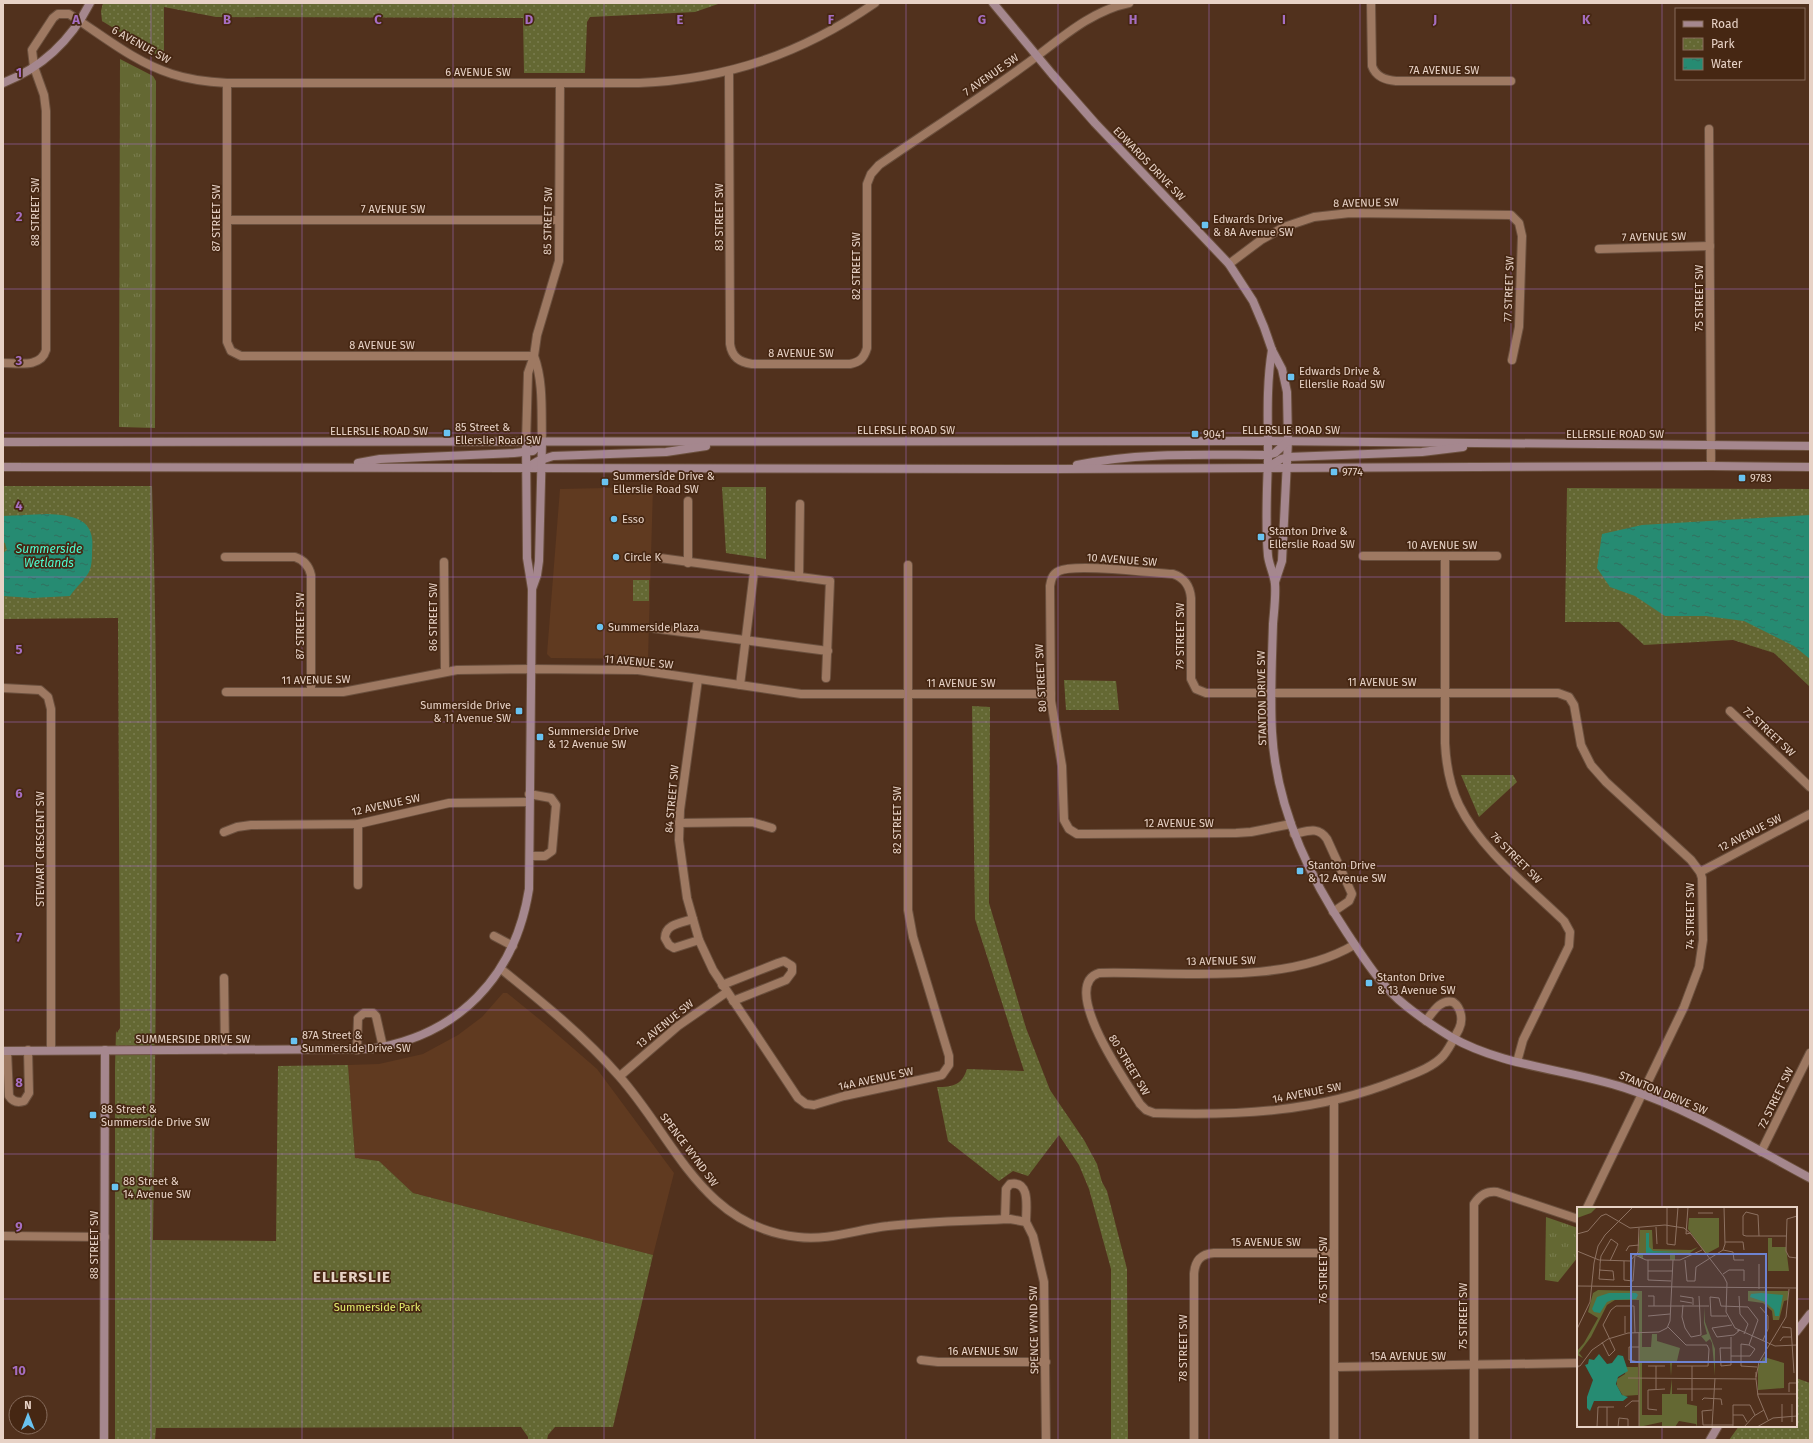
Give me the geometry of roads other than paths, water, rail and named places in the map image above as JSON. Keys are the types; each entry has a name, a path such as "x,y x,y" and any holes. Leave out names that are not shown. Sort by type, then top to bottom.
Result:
{"main road":[{"path":"3,83 34,67 59,47 80,21 90,3"},
{"name":"EDWARDS DRIVE SW","path":"993,3 1095,123 1229,264 1253,301 1272,350 1282,369 1285,380 1288,441 1287,469"},
{"name":"EDWARDS DRIVE SW","path":"1267,468 1267,377 1272,350"},
{"path":"526,468 542,459 553,456 666,452 731,441"},
{"name":"ELLERSLIE ROAD SW","path":"3,442 526,443 731,441 1288,441 1810,446"},
{"path":"1060,469 1108,459 1154,456 1268,455 1275,453 1288,441"},
{"path":"334,467 380,459 526,452 533,451 542,442"},
{"name":"85 STREET SW","path":"542,442 542,468"},
{"name":"85 STREET SW","path":"526,443 526,468"},
{"path":"1267,468 1281,459 1288,457 1422,452 1481,444"},
{"path":"3,467 1287,469 1711,466 1810,467"},
{"name":"SUMMERSIDE DRIVE SW","path":"5,1051 357,1050 383,1047 410,1040 441,1026 465,1009 484,990 501,969 519,931 526,902 530,856 529,794 532,589 526,558 526,468"},
{"name":"SUMMERSIDE DRIVE SW","path":"532,589 537,575 539,561 542,468"},
{"name":"STANTON DRIVE SW","path":"1267,468 1268,556 1275,583"},
{"name":"STANTON DRIVE SW","path":"1287,469 1282,561 1275,583 1271,694 1274,752 1281,788 1291,824 1308,868 1333,912 1377,977 1409,1009 1454,1038 1482,1052 1517,1062 1588,1077 1642,1094 1702,1121 1810,1178"},
{"name":"88 STREET SW","path":"104,1440 105,1050"},
{"path":"1797,1331 1810,1314"},
{"path":"1710,1440 1717,1427"}],"street":[{"name":"6 AVENUE SW","path":"34,67 31,54 33,46 53,18 58,14 66,13 133,56 162,70 193,79 227,83 560,84 658,82 691,79 729,72 778,56 843,25 875,3"},
{"name":"7 AVENUE SW","path":"871,174 879,165 1093,17 1129,3"},
{"name":"7A AVENUE SW","path":"1371,3 1371,60 1374,71 1386,80 1511,81"},
{"name":"88 STREET SW","path":"3,363 28,364 34,362 43,357 46,346 46,119 44,95 34,67"},
{"name":"83 STREET SW","path":"729,72 730,344 733,355 737,359"},
{"name":"87 STREET SW","path":"227,83 227,342 231,351"},
{"name":"85 STREET SW","path":"526,443 526,385 528,373 534,356 537,335 559,261 560,84"},
{"name":"75 STREET SW","path":"1709,129 1711,466"},
{"name":"82 STREET SW","path":"863,358 867,348 868,184 871,174"},
{"name":"8 AVENUE SW","path":"1229,264 1261,240 1284,226 1326,215 1350,213 1503,214 1511,215 1516,219"},
{"name":"77 STREET SW","path":"1512,360 1519,326 1521,286 1522,232 1516,219"},
{"name":"7 AVENUE SW","path":"227,220 559,220"},
{"name":"7 AVENUE SW","path":"1599,249 1710,246"},
{"name":"8 AVENUE SW","path":"231,351 241,356 534,356"},
{"name":"85 STREET SW","path":"534,356 538,367 540,382 542,442"},
{"name":"8 AVENUE SW","path":"737,359 741,362 752,364 850,364 856,363 863,358"},
{"path":"688,501 688,562"},
{"path":"799,577 800,504"},
{"name":"87 STREET SW","path":"225,557 289,556 304,561 311,575 311,692"},
{"name":"10 AVENUE SW","path":"1363,556 1497,556"},
{"name":"76 STREET SW","path":"1445,556 1446,755 1451,782 1459,805 1469,822 1489,849 1564,921 1570,932 1569,946 1523,1040 1517,1062"},
{"path":"660,558 754,572 830,581 826,678"},
{"name":"86 STREET SW","path":"444,562 445,672"},
{"name":"82 STREET SW","path":"908,565 908,910 913,937 948,1051 949,1061 947,1069"},
{"name":"10 AVENUE SW","path":"1055,574 1064,569 1100,568 1174,574 1186,582"},
{"path":"740,686 754,572"},
{"name":"80 STREET SW","path":"1055,574 1051,580 1050,586 1051,694 1062,766 1064,820 1069,829"},
{"name":"79 STREET SW","path":"1186,582 1191,598 1191,674 1196,689"},
{"path":"652,628 828,651"},
{"name":"11 AVENUE SW","path":"226,692 353,691 445,672 474,669 530,669 625,670 801,694 1051,694"},
{"name":"84 STREET SW","path":"698,679 679,823 682,872 692,920 699,940 733,1001 798,1098 806,1104"},
{"name":"STEWART CRESCENT SW","path":"3,688 40,690 48,697 51,709 51,1050"},
{"name":"11 AVENUE SW","path":"1196,689 1213,694 1445,693 1558,694 1569,697"},
{"name":"74 STREET SW","path":"1569,697 1574,705 1581,745 1591,765 1606,782 1691,860 1700,872 1702,883 1703,940 1699,967 1684,1007 1587,1207"},
{"name":"72 STREET SW","path":"1730,711 1810,787"},
{"path":"529,794 551,798 556,805 552,851 545,856 530,856"},
{"name":"12 AVENUE SW","path":"224,832 237,827 251,825 358,824 449,804 529,802"},
{"name":"12 AVENUE SW","path":"1700,872 1810,814"},
{"path":"679,823 752,822 772,828"},
{"path":"358,824 358,885"},
{"name":"12 AVENUE SW","path":"1069,829 1077,834 1236,833 1272,829 1291,824"},
{"path":"1294,834 1316,830 1322,832 1327,839 1352,894 1349,901 1333,912"},
{"path":"692,920 670,926 667,930 665,938 669,945 674,948 699,940"},
{"path":"494,936 513,946"},
{"name":"13 AVENUE SW","path":"1088,982 1092,977 1099,973 1233,973 1276,970 1331,956 1354,945"},
{"path":"725,988 778,962 784,961 792,966 792,972 786,980 733,1001"},
{"name":"SPENCE WYND SW","path":"501,969 585,1040 620,1076 697,1182 714,1200 740,1218 768,1231 788,1236 814,1238 893,1225 1005,1219 1026,1222"},
{"path":"224,978 224,1050"},
{"name":"80 STREET SW","path":"1088,982 1087,996 1102,1044 1140,1104 1146,1110"},
{"name":"13 AVENUE SW","path":"620,1076 725,988"},
{"path":"1426,1021 1442,1003 1454,1002 1459,1009 1461,1023 1454,1038"},
{"path":"357,1050 358,1018 364,1013 373,1013 376,1016 383,1047"},
{"name":"14 AVENUE SW","path":"1146,1110 1154,1113 1249,1113 1306,1107 1334,1101 1385,1085 1429,1066 1442,1056 1454,1038"},
{"name":"SUMMERSIDE DRIVE SW","path":"5,1051 9,1096 11,1100 20,1102 24,1101 28,1093 28,1050"},
{"name":"72 STREET SW","path":"1761,1152 1810,1053"},
{"name":"14A AVENUE SW","path":"806,1104 821,1104 844,1096 933,1078 942,1075 947,1069"},
{"name":"76 STREET SW","path":"1334,1101 1334,1440"},
{"name":"SPENCE WYND SW","path":"1005,1219 1006,1189 1010,1184 1019,1184 1023,1186 1026,1193 1026,1222 1033,1236 1044,1282 1046,1440"},
{"name":"75 STREET SW","path":"1474,1440 1474,1208 1478,1198 1482,1194 1491,1191 1502,1193 1577,1219"},
{"path":"3,1236 105,1237"},
{"name":"15 AVENUE SW","path":"1200,1258 1214,1253 1334,1253"},
{"name":"78 STREET SW","path":"1194,1440 1194,1274 1196,1264 1200,1258"},
{"name":"16 AVENUE SW","path":"922,1360 938,1362 1046,1362"},
{"name":"15A AVENUE SW","path":"1335,1367 1474,1366 1577,1363"}],"water":[{"name":"Summerside Wetlands","path":"46,514 73,517 81,520 86,525 90,531 92,540 92,562 89,572 70,596 32,598 3,596 3,553 7,550 5,543 3,542 3,516"},
{"path":"1810,515 1810,659 1794,646 1744,621 1706,616 1665,616 1635,596 1610,587 1597,568 1602,534 1642,525"}],"place":[{"name":"Edwards Drive & 8A Avenue SW","path":"1205,225"},
{"name":"Edwards Drive & Ellerslie Road SW","path":"1291,377"},
{"name":"85 Street & Ellerslie Road SW","path":"447,433"},
{"name":"9041","path":"1195,434"},
{"name":"9774","path":"1334,472"},
{"name":"9783","path":"1742,478"},
{"name":"Summerside Drive & Ellerslie Road SW","path":"605,482"},
{"name":"Esso","path":"614,519"},
{"name":"Stanton Drive & Ellerslie Road SW","path":"1261,537"},
{"name":"Circle K","path":"616,557"},
{"name":"Summerside Plaza","path":"600,627"},
{"name":"Summerside Drive & 11 Avenue SW","path":"519,711"},
{"name":"Summerside Drive & 12 Avenue SW","path":"540,737"},
{"name":"Stanton Drive & 12 Avenue SW","path":"1300,871"},
{"name":"Stanton Drive & 13 Avenue SW","path":"1369,983"},
{"name":"87A Street & Summerside Drive SW","path":"294,1041"},
{"name":"88 Street & Summerside Drive SW","path":"93,1115"},
{"name":"88 Street & 14 Avenue SW","path":"115,1187"}],"district":[{"name":"ELLERSLIE","path":"352,1277"}],"park label":[{"name":"Summerside Park","path":"377,1307"}]}
